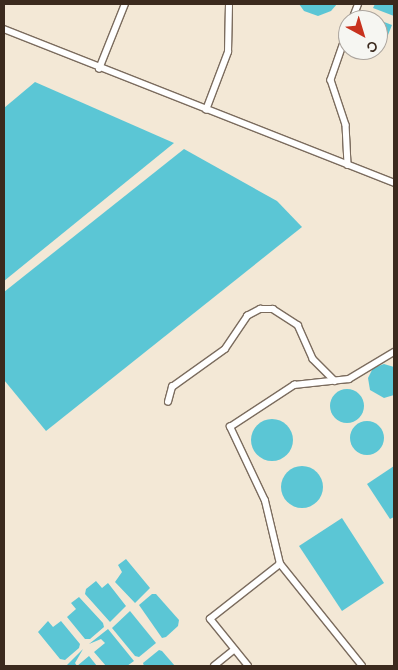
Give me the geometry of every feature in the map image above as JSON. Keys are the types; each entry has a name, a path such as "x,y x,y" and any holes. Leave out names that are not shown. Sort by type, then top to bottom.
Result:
{"lane":[{"path":"100,68 125,4"},
{"path":"206,110 228,52 229,4"},
{"path":"4,29 394,183"},
{"path":"4,36 12,32"},
{"path":"338,60 331,80 346,125 348,165"},
{"path":"168,402 172,387 225,349 247,316 260,309 273,309 298,325 313,359 335,380"},
{"path":"362,666 280,564 265,501 230,426 294,385 349,379 394,352"},
{"path":"248,666 210,619 280,564"},
{"path":"214,666 234,650"}],"water":[{"path":"299,4 337,4 331,11 318,16 304,11"},
{"path":"375,4 394,4 394,16 388,14 388,10 373,8"},
{"path":"388,23 392,25 388,35"},
{"path":"35,82 174,143 4,281 4,108"},
{"path":"184,149 277,201 302,227 46,431 4,380 4,292"},
{"path":"384,364 394,367 394,395 384,398 370,390 368,378 373,368"},
{"path":"347,389 359,394 364,406 359,418 347,423 335,418 330,406 335,394"},
{"path":"276,419 284,422 290,428 293,440 290,452 284,458 268,461 260,458 254,452 251,436 254,428 260,422"},
{"path":"367,421 374,422 379,426 383,431 383,445 379,450 374,454 367,455 360,454 355,450 351,445 350,438 351,431 355,426 360,422"},
{"path":"306,466 314,469 320,475 323,487 320,499 314,505 298,508 290,505 284,499 281,483 284,475 290,469"},
{"path":"394,466 394,517 390,519 367,484"},
{"path":"342,518 384,583 342,611 299,546"},
{"path":"126,559 150,588 135,603 115,582 122,572 118,565"},
{"path":"96,581 102,588 108,583 126,606 110,622 85,594 86,589"},
{"path":"152,594 156,594 179,620 178,626 166,637 162,638 139,605"},
{"path":"79,597 103,623 104,627 90,639 85,639 67,617 76,609 71,603"},
{"path":"130,611 156,643 139,657 135,656 112,628"},
{"path":"48,621 53,627 61,621 80,644 79,648 65,660 60,659 38,632"},
{"path":"108,629 134,661 127,666 106,666 94,652 105,643 101,639 89,644"},
{"path":"83,649 75,663 77,666 66,666"},
{"path":"159,650 175,666 144,666 143,663"},
{"path":"89,656 97,666 77,666"}]}
